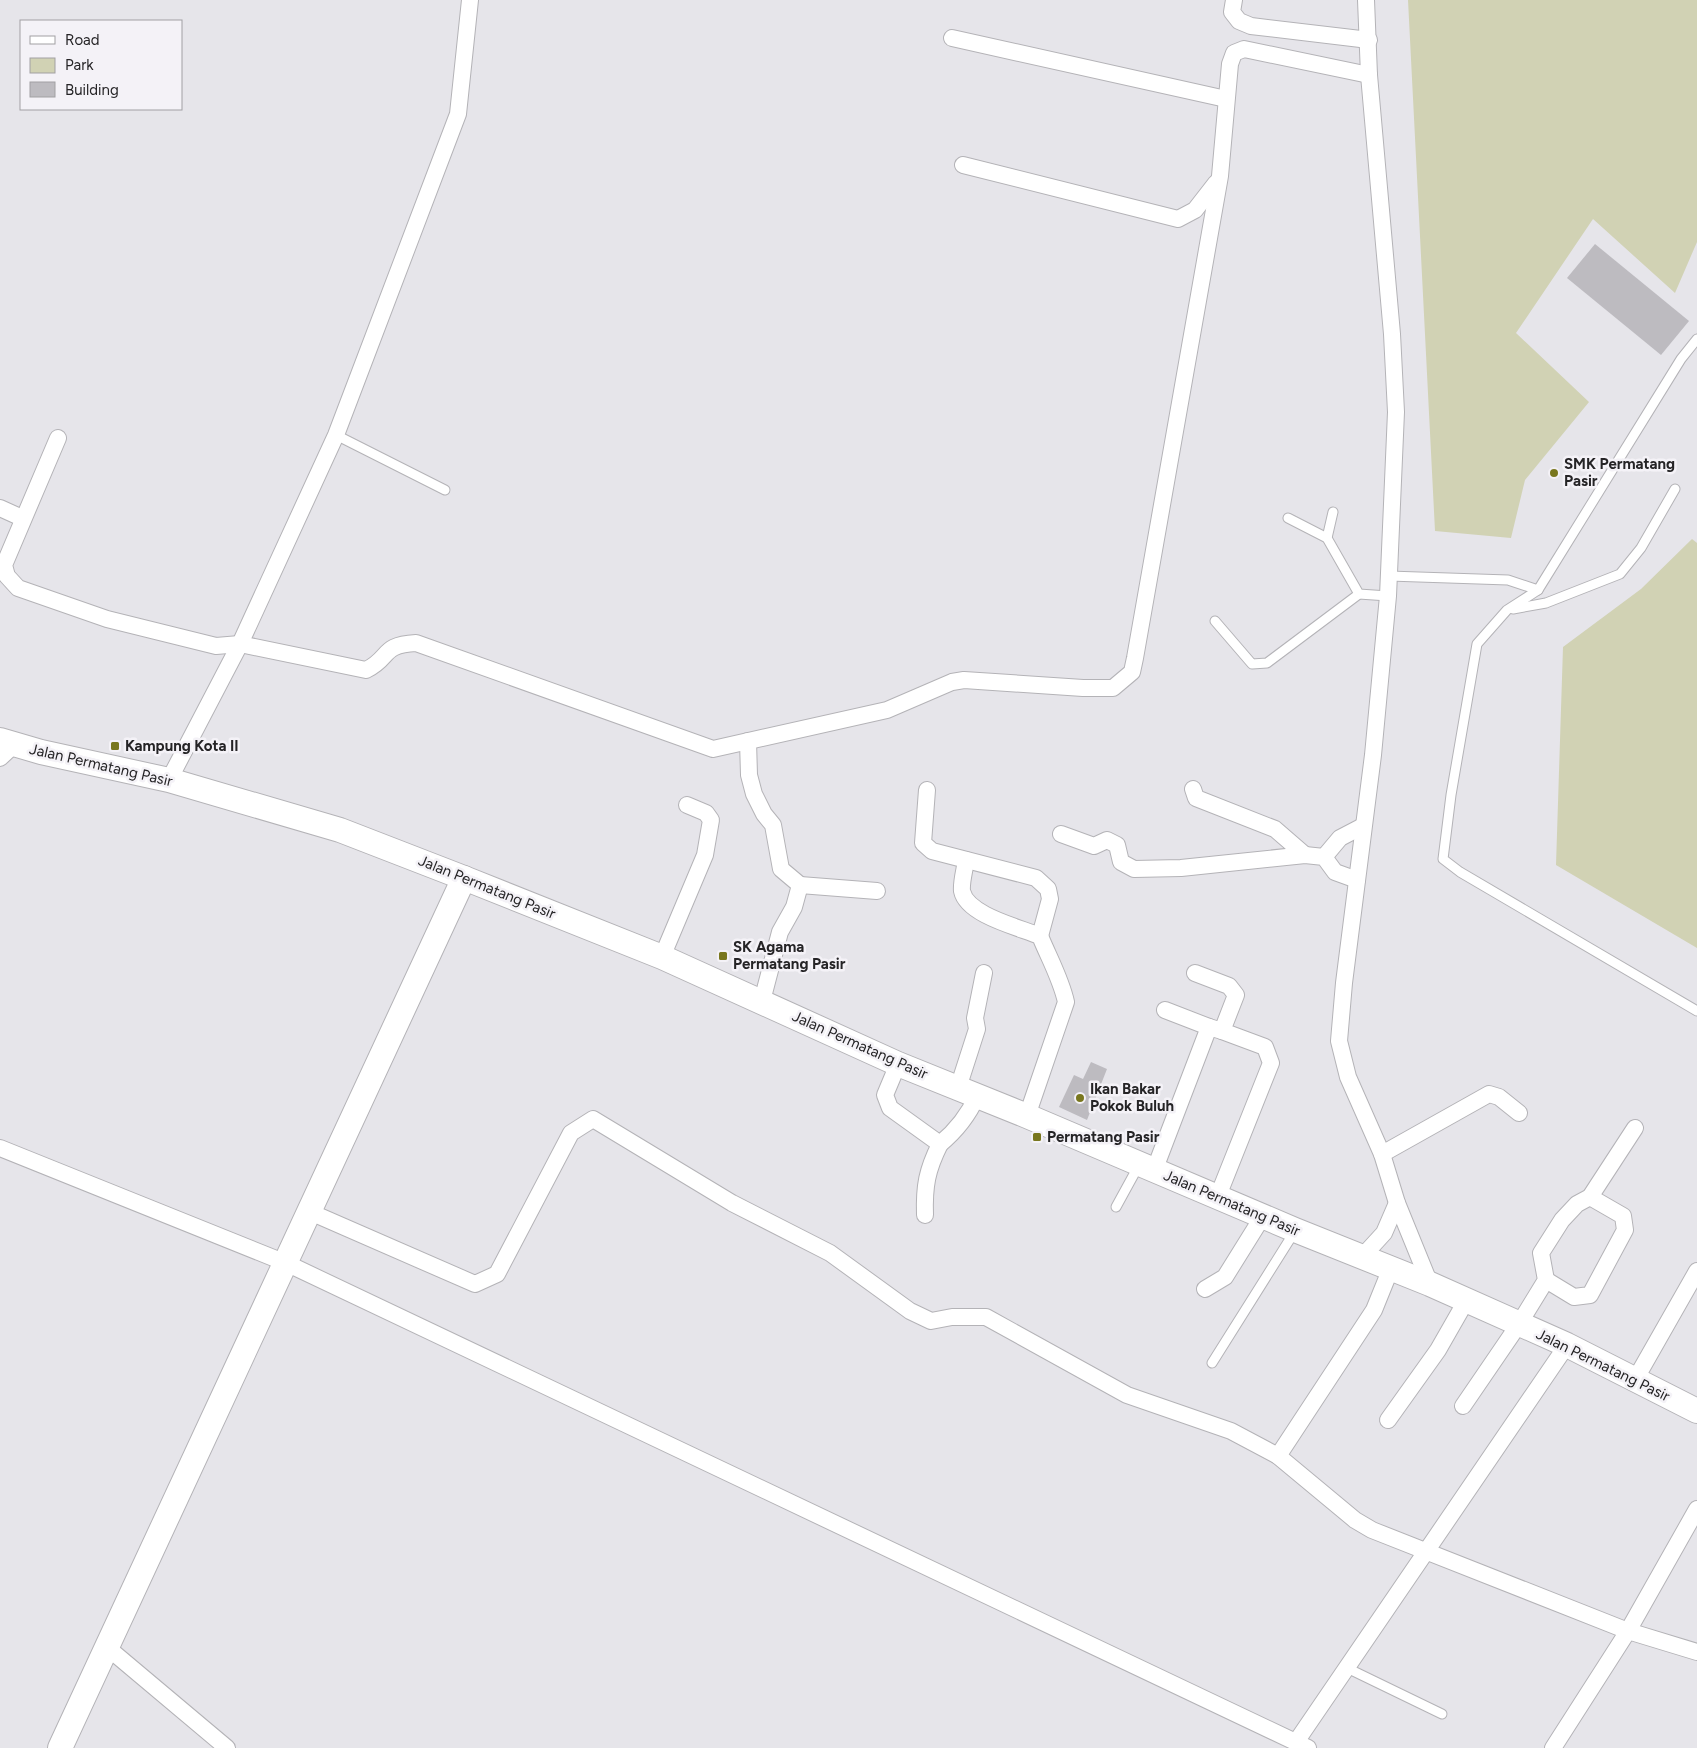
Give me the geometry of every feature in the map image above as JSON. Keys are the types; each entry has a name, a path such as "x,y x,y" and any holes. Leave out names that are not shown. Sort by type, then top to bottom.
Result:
{"main road":[{"name":"Jalan Permatang Pasir","path":"5,747 169,780 340,830 464,878 662,956 762,1000 898,1064 1430,1284 1567,1345 1697,1411"},
{"path":"60,1748 464,878"}],"street":[{"path":"169,780 240,644 336,435 458,114 470,0"},
{"path":"1234,0 1232,12 1239,21 1251,26 1368,40"},
{"path":"1366,0 1370,75 1392,334 1396,412 1388,596 1373,755 1363,826 1339,1041 1348,1078 1382,1154 1397,1203 1430,1284"},
{"path":"952,38 1226,99"},
{"path":"58,438 22,518 4,564 7,576 18,588 106,619 216,646 240,644 366,670 374,666 390,649 398,644 416,643 713,749 887,710 952,682 964,680 1083,688 1113,688 1132,672 1220,176 1226,99 1230,64 1234,53 1244,49 1370,75"},
{"path":"963,164 1178,219 1195,210 1206,198 1220,176"},
{"path":"0,508 22,518"},
{"path":"748,741 749,775 754,794 764,814 773,825 781,869 800,885 876,891"},
{"path":"1193,789 1196,798 1275,828 1305,855"},
{"path":"926,790 923,843 932,851 1036,878 1048,889 1050,899 1040,936 1052,967 1062,984 1066,1002 1027,1116"},
{"path":"662,956 705,855 710,820 706,812 687,805"},
{"path":"1324,857 1340,838 1363,826"},
{"path":"1061,834 1094,846 1107,840 1117,845 1122,862 1134,869 1181,868 1305,855 1324,857 1335,872 1357,880"},
{"path":"966,860 962,889 966,902 980,912 1040,936"},
{"path":"762,1000 780,932 794,906 800,885"},
{"path":"926,1215 924,1187 930,1163 940,1144 953,1134 968,1115 968,1092 978,1029 975,1018 984,973"},
{"path":"1147,1168 1215,1029 1236,996 1229,986 1195,973"},
{"path":"1165,1010 1265,1047 1272,1063 1218,1196"},
{"path":"898,1064 885,1095 890,1108 940,1144"},
{"path":"1382,1154 1489,1094 1499,1096 1520,1113"},
{"path":"310,1212 475,1284 496,1274 571,1133 593,1120 732,1203 830,1252 910,1311 924,1318 931,1321 952,1317 986,1317 1127,1396 1231,1430 1278,1456 1355,1520 1372,1530 1628,1631 1697,1652"},
{"path":"1463,1406 1519,1324 1546,1280 1541,1253 1562,1220 1577,1204 1590,1197 1635,1128"},
{"path":"0,1148 286,1263 1302,1745 1346,1668 1567,1345"},
{"path":"1546,1280 1574,1297 1590,1295 1626,1230 1623,1216 1590,1197"},
{"path":"1362,1257 1384,1233 1397,1203"},
{"path":"1205,1288 1225,1277 1263,1216"},
{"path":"1278,1456 1374,1310 1391,1268"},
{"path":"1635,1380 1697,1271"},
{"path":"1388,1420 1438,1350 1466,1301"},
{"path":"1553,1748 1628,1631 1697,1509"},
{"path":"108,1648 227,1748"}],"lane":[{"path":"1697,339 1681,359 1538,590 1508,610 1477,644 1451,795 1443,859 1460,872 1697,1011"},
{"path":"336,435 445,490"},
{"path":"1508,610 1546,603 1620,574 1641,548 1675,489"},
{"path":"1327,538 1333,512"},
{"path":"1288,518 1327,538 1359,594"},
{"path":"1389,576 1508,580 1538,590"},
{"path":"1215,622 1252,664 1267,663 1359,594 1388,596"},
{"path":"1116,1208 1147,1168"},
{"path":"1212,1363 1296,1230"},
{"path":"1346,1668 1442,1714"}],"green space":[{"path":"1408,0 1697,0 1697,242 1675,293 1593,219 1516,333 1589,402 1525,480 1511,538 1435,531"},
{"path":"1692,539 1697,543 1697,948 1556,865 1563,647 1641,589"}],"building":[{"path":"1595,244 1689,321 1661,355 1567,278"},
{"name":"Ikan Bakar Pokok Buluh","path":"1091,1062 1107,1069 1087,1120 1059,1107 1074,1075 1083,1079"}],"place":[{"name":"SMK Permatang Pasir","path":"1554,473"},
{"name":"Kampung Kota II","path":"115,746"},
{"name":"SK Agama Permatang Pasir","path":"723,956"},
{"name":"Ikan Bakar Pokok Buluh","path":"1080,1098"},
{"name":"Permatang Pasir","path":"1037,1137"}]}
